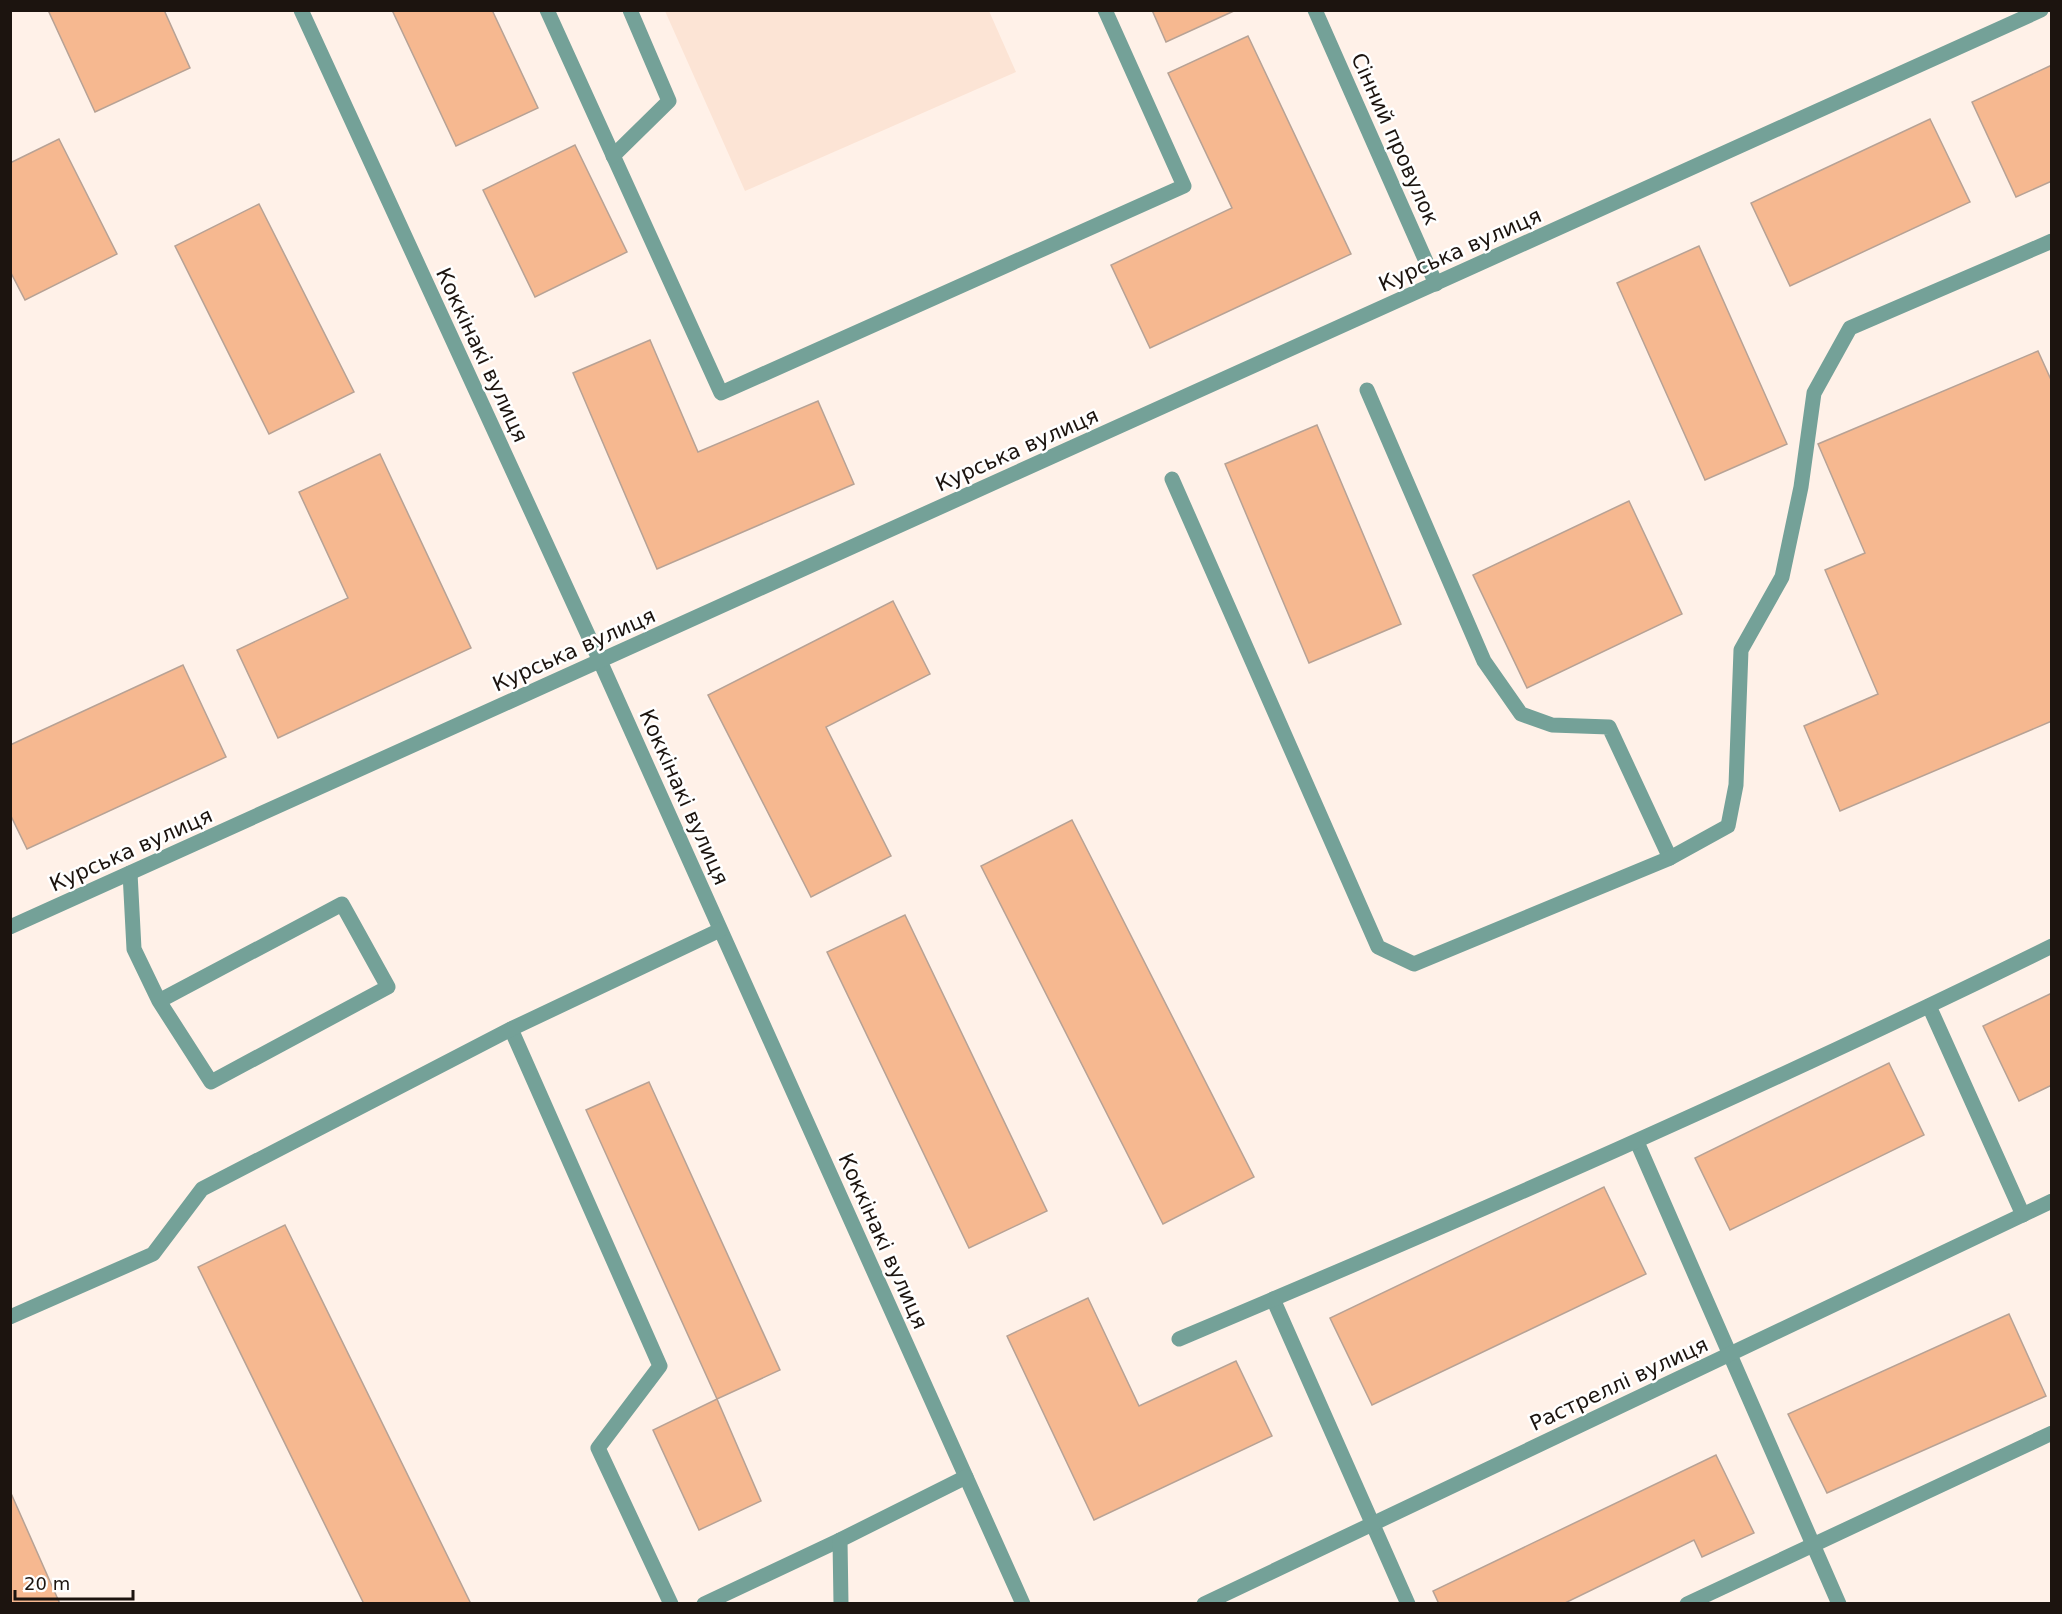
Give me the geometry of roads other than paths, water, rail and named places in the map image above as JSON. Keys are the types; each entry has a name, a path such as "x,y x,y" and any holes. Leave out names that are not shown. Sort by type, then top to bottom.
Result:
{"street":[{"name":"Коккінакі вулиця","path":"301,10 600,661 1023,1604"},
{"path":"547,10 721,393 1184,186 1105,10"},
{"path":"613,156 669,101 630,10"},
{"name":"Сінний провулок","path":"1315,10 1436,284"},
{"name":"Курська вулиця","path":"10,927 2041,10"},
{"path":"1172,479 1378,947 1414,964 1670,858 1728,826 1736,785 1741,650 1782,577 1801,487 1814,393 1850,328 2052,241"},
{"path":"1367,390 1484,661 1521,714 1552,725 1608,727 1670,858"},
{"path":"130,873 134,949 159,1001 211,1082 388,987 342,904 159,1001"},
{"path":"10,1317 153,1254 202,1189 511,1029 720,930"},
{"path":"1179,1339 1637,1142 2052,946"},
{"path":"1929,1006 2023,1215"},
{"path":"511,1029 660,1366 598,1448 671,1604"},
{"path":"1637,1142 1839,1604"},
{"name":"Растреллі вулиця","path":"1204,1604 2052,1202"},
{"path":"1274,1299 1407,1604"},
{"path":"1687,1604 2052,1433"},
{"path":"704,1604 966,1477"},
{"path":"840,1540 841,1604"}]}
